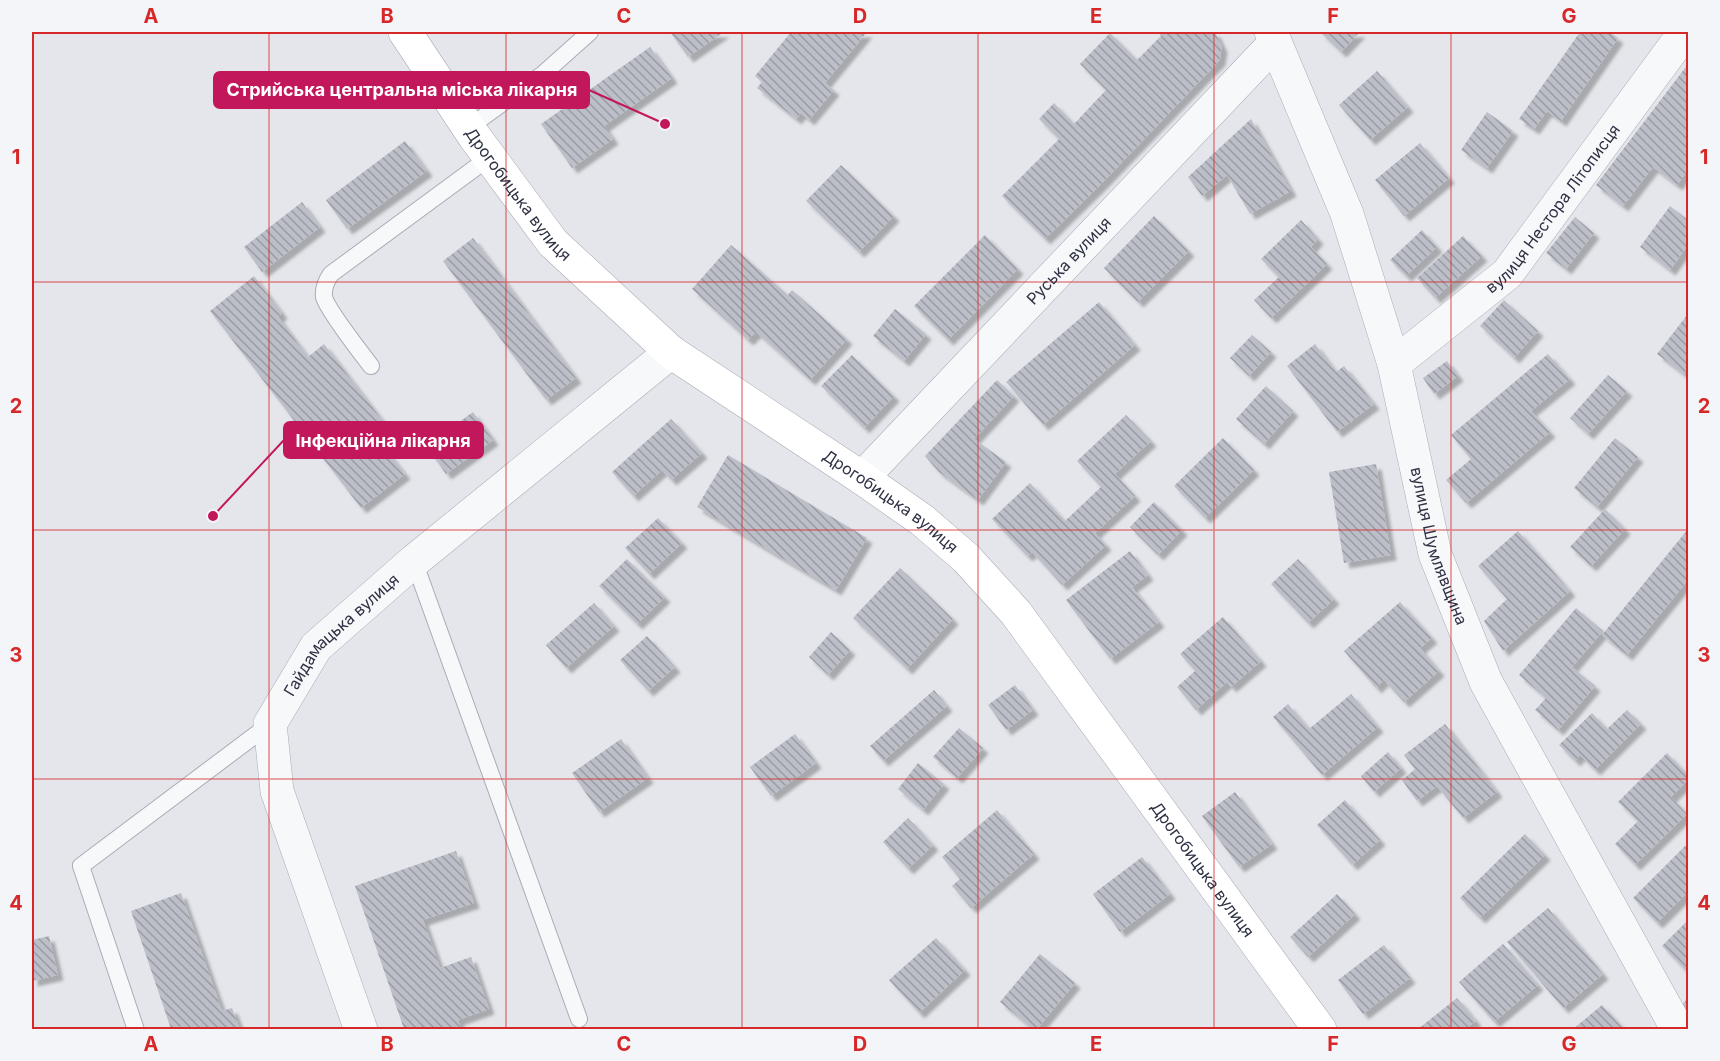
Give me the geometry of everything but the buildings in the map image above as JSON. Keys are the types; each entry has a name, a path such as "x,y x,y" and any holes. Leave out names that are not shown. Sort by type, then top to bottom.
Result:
{"main road":[{"name":"Дрогобицька вулиця","path":"405,32 468,128 553,243 671,352 862,478 922,520 966,558 1016,613 1320,1029"}],"street":[{"name":"вулиця Нестора Літописця","path":"1394,363 1507,274 1685,32"},
{"name":"вулиця Шумлявщина","path":"1273,37 1347,214 1394,363 1435,554 1486,682 1678,1029"},
{"name":"Руська вулиця","path":"862,478 1273,37"},
{"name":"Гайдамацька вулиця","path":"270,724 316,646 414,561 671,352"},
{"path":"270,724 277,791 361,1029"}],"lane":[{"path":"468,128 543,75 590,32"},
{"path":"371,366 326,302 324,289 326,281 331,274 490,157"},
{"path":"414,561 579,1019"},
{"path":"136,1029 81,866 270,724"}],"place":[{"name":"Стрийська центральна міська лікарня","path":"665,124"},
{"name":"Інфекційна лікарня","path":"213,516"}]}
